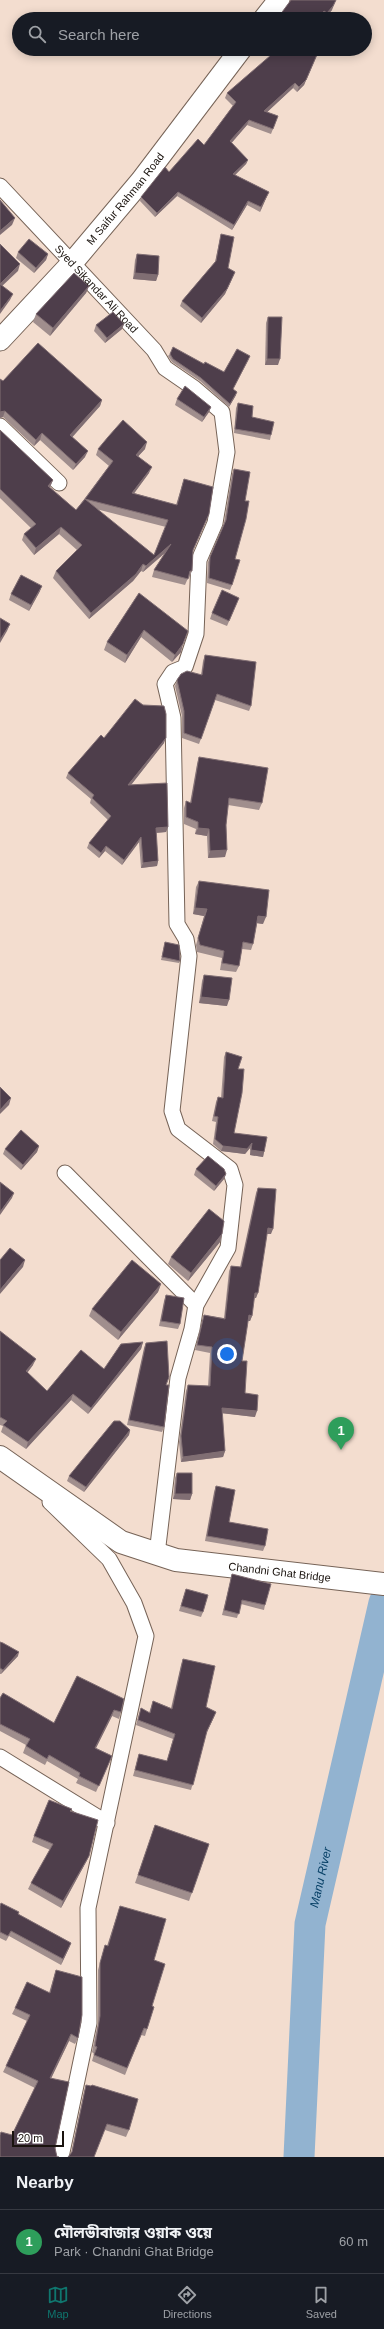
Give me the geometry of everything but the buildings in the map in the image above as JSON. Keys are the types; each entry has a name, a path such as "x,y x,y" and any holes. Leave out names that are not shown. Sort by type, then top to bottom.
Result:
{"highway":[{"name":"Chandni Ghat Bridge","path":"7,1462 121,1542 166,1557 384,1584"}],"main road":[{"path":"270,12 279,0"},
{"name":"M Saifur Rahman Road","path":"0,340 72,262 141,181 236,56"}],"street":[{"name":"Syed Sikandar Ali Road","path":"0,186 154,350 165,368 194,388 222,412 228,452 215,523 199,560 196,634 185,667 173,672 165,684 173,718 177,924 186,939 190,956 172,1111 178,1129 230,1169 235,1185 228,1248 196,1305 178,1378 166,1557"},
{"path":"0,426 59,483"},
{"path":"65,1173 196,1305"},
{"path":"7,1462 109,1559 134,1603 146,1636 88,1908 89,2023 61,2157"},
{"path":"0,1757 107,1823"}],"waterway":[{"name":"Manu River","path":"299,2157 310,1924 384,1603"}],"place":[{"name":"মৌলভীবাজার ওয়াক ওয়ে","path":"341,1450"}]}
